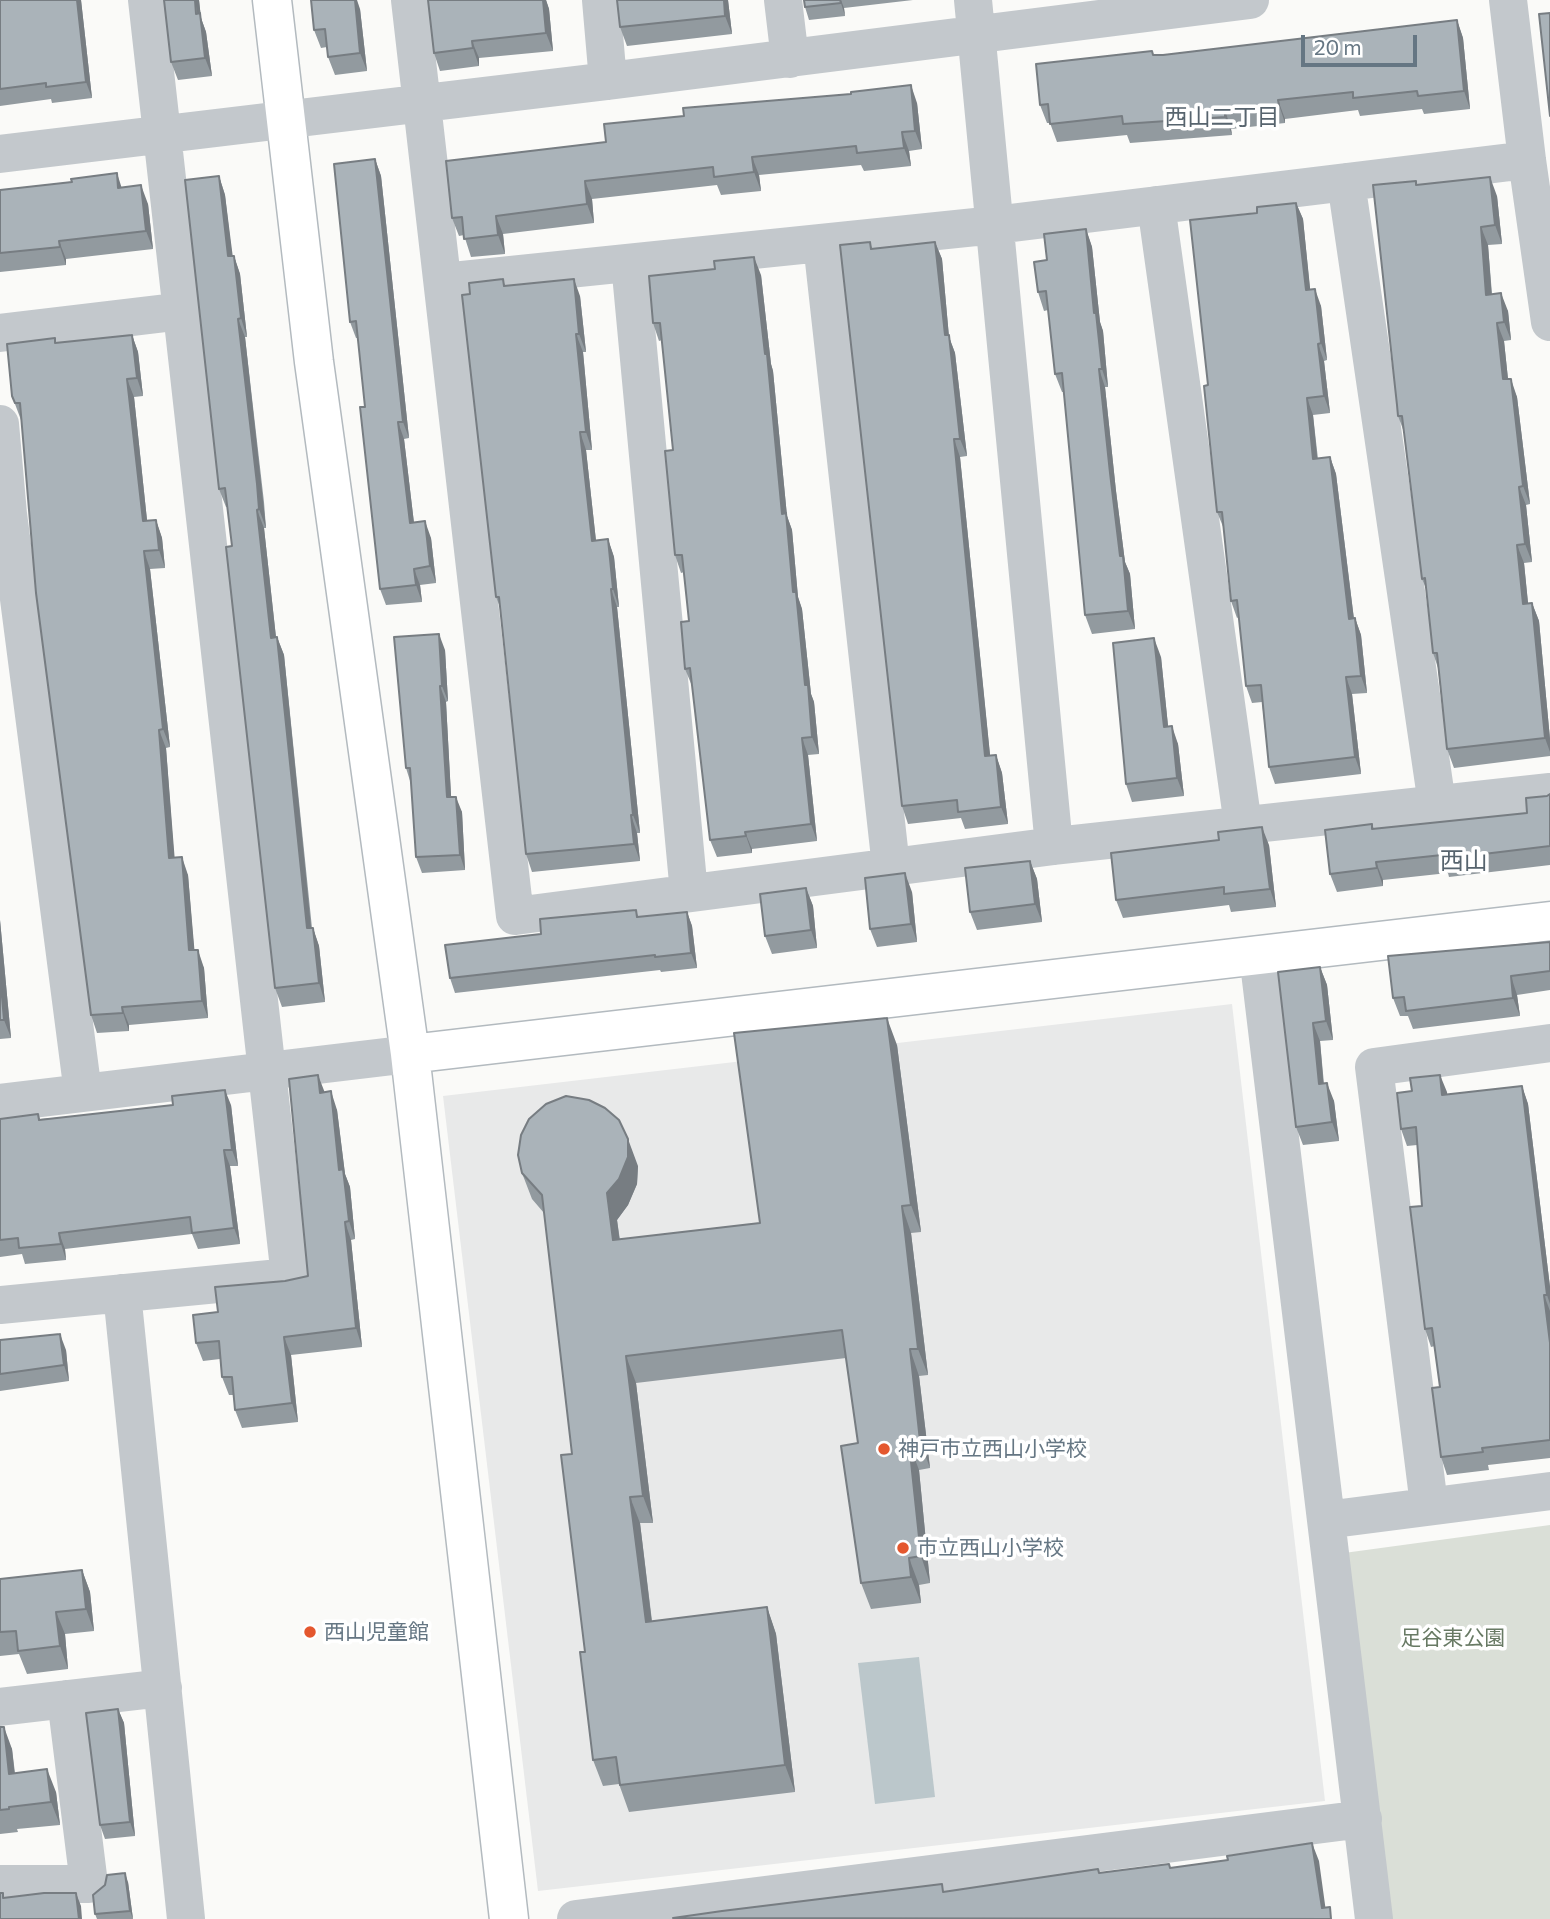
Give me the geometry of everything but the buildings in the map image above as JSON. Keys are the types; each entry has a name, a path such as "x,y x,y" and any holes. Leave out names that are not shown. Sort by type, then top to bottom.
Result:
{"street":[{"path":"0,1305 290,1276 147,0"},
{"path":"272,0 314,362 410,1054 509,1919"},
{"path":"410,0 515,916 1054,846 1550,792"},
{"path":"601,0 608,81"},
{"path":"783,0 790,59"},
{"path":"0,154 790,59 976,18 1250,0"},
{"path":"1508,0 1550,322"},
{"path":"976,18 1054,846"},
{"path":"443,282 995,225 1527,160"},
{"path":"1346,182 1437,804"},
{"path":"1156,205 1243,825"},
{"path":"822,243 891,867"},
{"path":"630,263 689,893"},
{"path":"0,333 183,311"},
{"path":"0,424 4,515 83,1093"},
{"path":"0,1102 1550,921"},
{"path":"1258,955 1374,1919"},
{"path":"1429,1505 1374,1067 1550,1043"},
{"path":"122,1293 186,1919"},
{"path":"1326,1520 1550,1491"},
{"path":"0,1707 163,1688"},
{"path":"0,1884 89,1884 66,1699"},
{"path":"576,1919 1363,1819"}],"shaded area":[{"name":"神戸市立西山小学校","path":"1232,1004 1325,1801 538,1891 443,1096"},
{"path":"919,1657 935,1797 875,1804 858,1663"}],"green space":[{"name":"足谷東公園","path":"1550,1525 1550,1919 1388,1919 1344,1553"}],"place":[{"name":"神戸市立西山小学校","path":"884,1449"},
{"name":"市立西山小学校","path":"903,1548"},
{"name":"西山児童館","path":"310,1632"}],"district":[{"name":"西山二丁目","path":"1222,117"},
{"name":"西山","path":"1464,861"}]}
